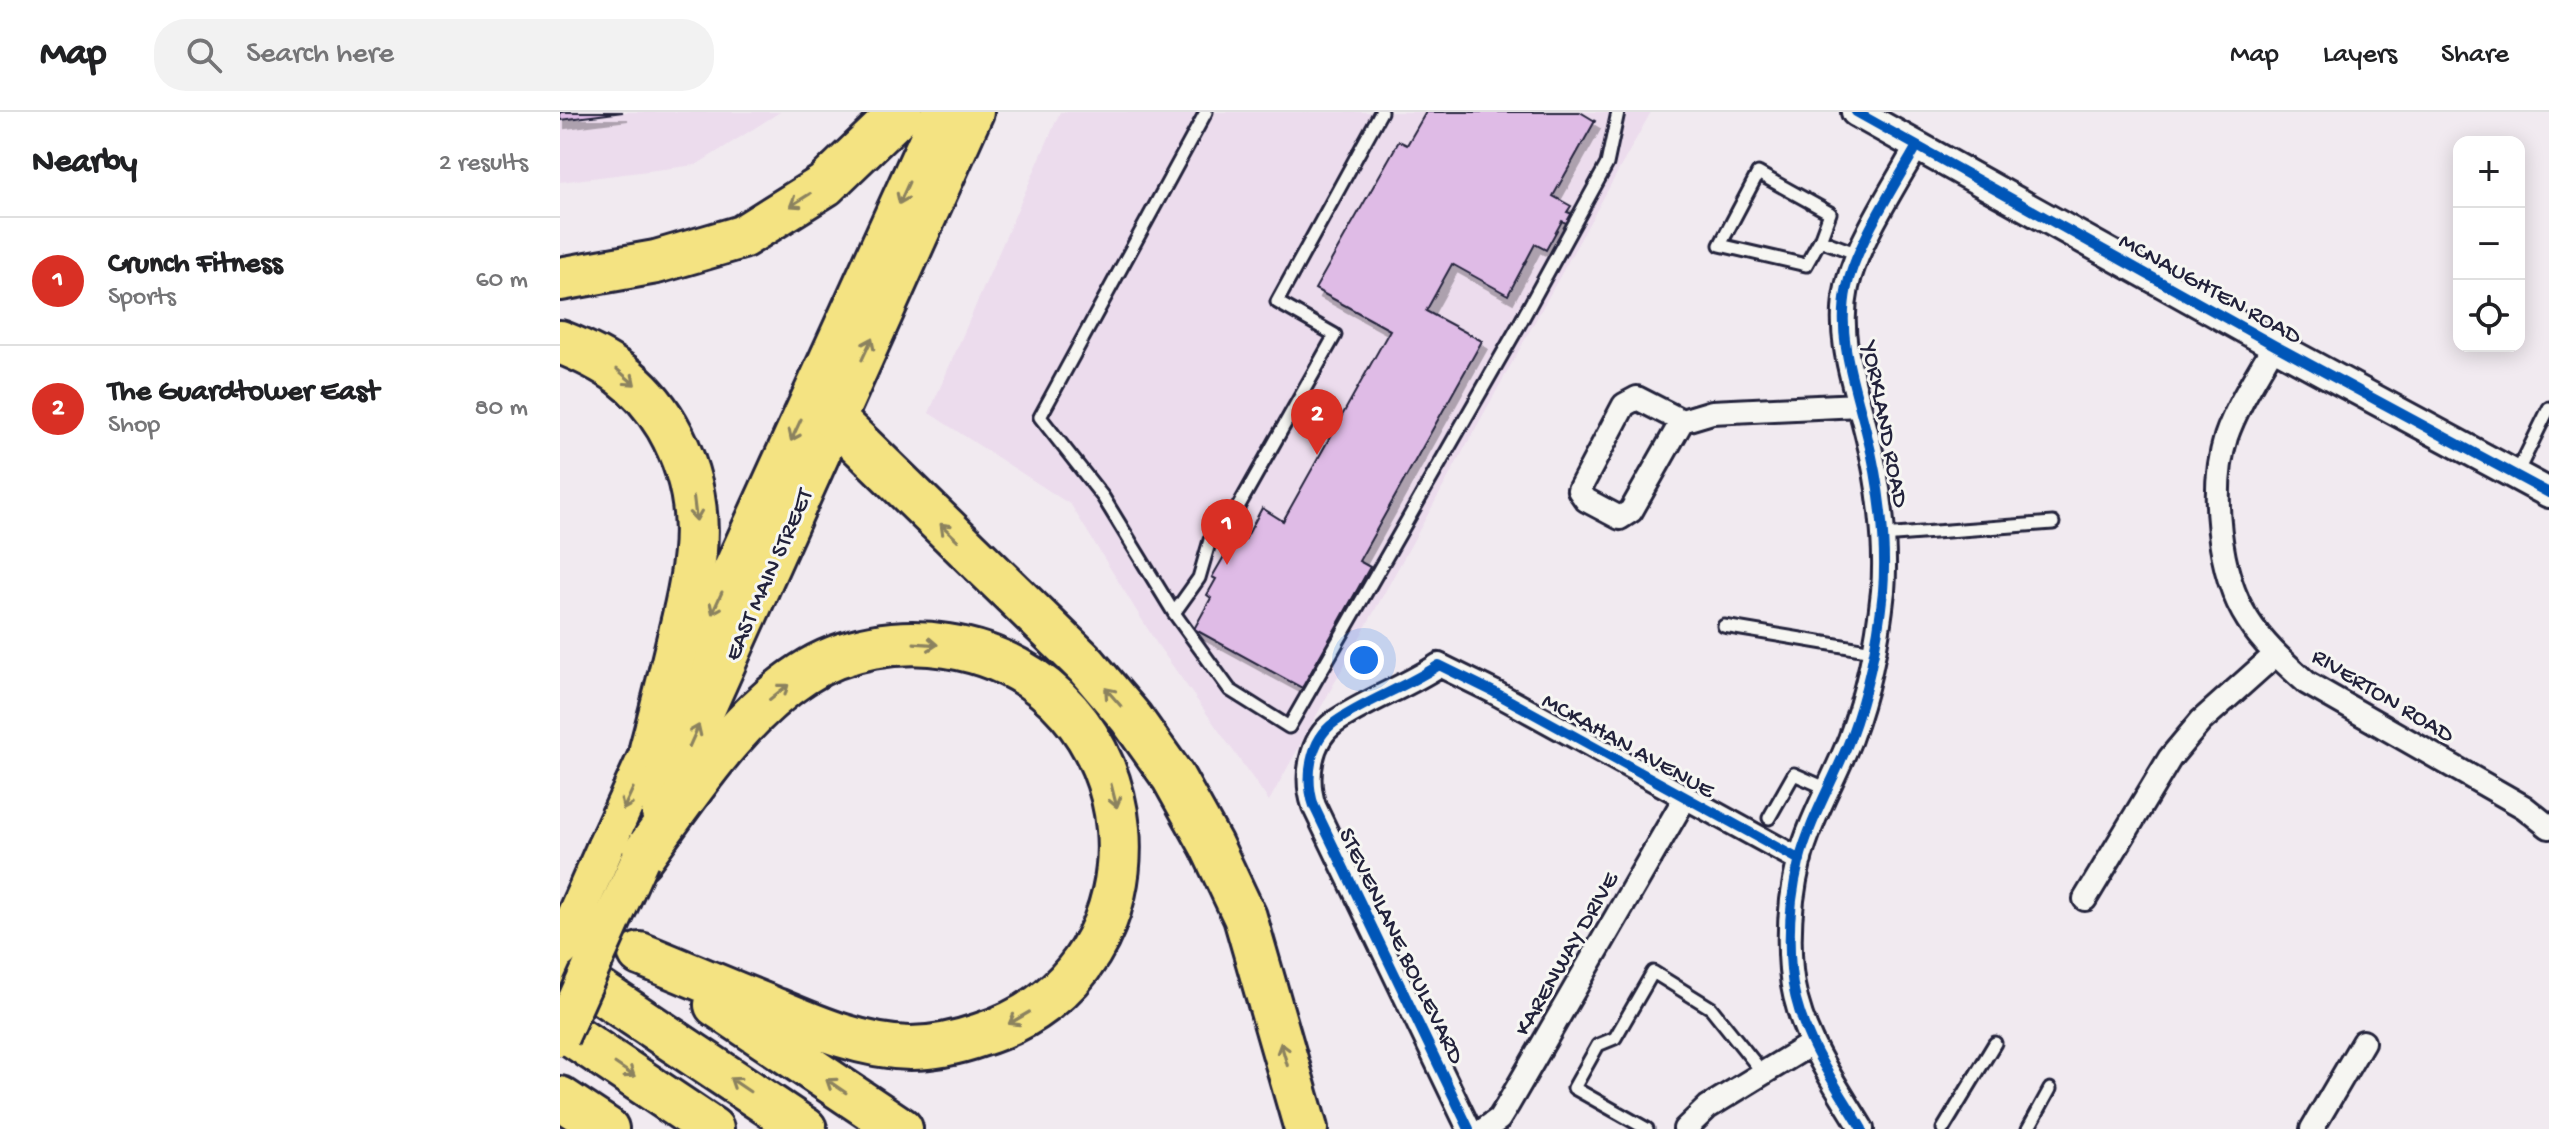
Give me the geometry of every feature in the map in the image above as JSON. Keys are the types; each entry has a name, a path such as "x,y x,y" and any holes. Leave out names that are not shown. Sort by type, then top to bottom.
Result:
{"highway":[{"path":"560,279 656,262 742,237 825,185 901,112"},
{"path":"560,342 605,362 631,380 661,417 682,455 690,478 698,539 695,567 651,749"},
{"path":"835,420 1086,665 1131,718 1173,777 1211,845 1245,917 1306,1129"},
{"path":"622,853 710,766 770,699 806,672 849,654 905,642 931,643 983,654 1032,678 1053,694 1071,711 1099,755 1116,803 1119,848 1111,906 1088,957 1074,976 1043,1004 1011,1024 973,1038 911,1048 862,1043 640,954"},
{"path":"560,900 901,1129"},
{"path":"560,965 805,1129"},
{"path":"560,1027 712,1129"}],"main road":[{"name":"EAST MAIN STREET","path":"560,1037 622,853 651,749 940,112"},
{"name":"EAST MAIN STREET","path":"560,950 622,853 835,420 975,112"}],"street":[{"name":"MCNAUGHTEN ROAD","path":"1856,112 2274,345 2549,493"},
{"name":"YORKLAND ROAD","path":"1862,1129 1811,1044 1798,1008 1791,973 1790,915 1800,860 1850,738 1873,651 1883,590 1882,536 1872,458 1843,339 1847,288 1858,254 1917,146"},
{"name":"RIVERTON ROAD","path":"2274,345 2227,436 2219,475 2218,528 2228,571 2247,620 2276,654 2318,690 2524,807 2549,827"},
{"path":"1682,421 1644,400 1630,400 1581,482 1581,496 1612,517 1626,516 1682,421 1712,412 1859,405"},
{"path":"2085,899 2170,758 2201,721 2276,654"},
{"name":"MCKAHAN AVENUE","path":"1308,777 1314,753 1333,723 1439,665 1800,860"},
{"name":"STEVENLANE BOULEVARD","path":"1308,777 1314,806 1469,1129"},
{"name":"KARENWAY DRIVE","path":"1485,1129 1499,1119 1522,1081 1685,798"},
{"path":"2312,1129 2363,1042"},
{"path":"1685,1129 1708,1107 1811,1044"}],"lane":[{"path":"1206,112 1040,417 1103,497 1174,613 1230,690 1289,727 1511,339 1607,164 1618,112"},
{"path":"1174,613 1199,578 1210,540 1237,509 1335,335 1277,302 1381,112"},
{"path":"1758,173 1830,213 1820,240 1806,265 1720,245 1758,173"},
{"path":"1820,240 1858,254"},
{"path":"2516,475 2549,408"},
{"path":"1882,536 2053,523"},
{"path":"1724,626 1873,651"},
{"path":"1769,818 1794,774 1828,789"},
{"path":"1647,1129 1574,1088 1598,1045 1615,1038 1653,972 1711,1008 1763,1073"},
{"path":"1943,1129 1995,1043"},
{"path":"2028,1129 2050,1089"}],"shaded area":[{"path":"560,112 780,112 696,165 560,182"},
{"path":"1060,112 1651,112 1269,801 1157,644 1071,505 929,413"}],"building":[{"path":"560,112 623,112 560,120"},
{"path":"1426,112 1580,112 1595,121 1553,196 1571,206 1567,212 1575,215 1570,225 1562,221 1546,250 1535,244 1508,295 1452,264 1426,311 1482,341 1359,561 1370,567 1302,688 1194,629 1211,598 1207,595 1216,579 1212,577 1239,537 1245,540 1262,508 1283,521 1390,330 1315,289 1399,141 1407,145"}],"cycle path":[{"path":"1856,112 2274,345 2549,493"},
{"path":"1862,1129 1817,1053 1800,1013 1791,970 1790,916 1804,846 1850,739 1862,703 1875,647 1883,591 1883,533 1878,492 1845,343 1847,287 1867,234 1917,146"},
{"path":"1469,1129 1314,806 1310,784 1311,761 1319,739 1335,722 1439,665 1800,860"}],"place":[{"name":"The Guardtower East","path":"1317,455"},
{"name":"Crunch Fitness","path":"1227,565"}]}
